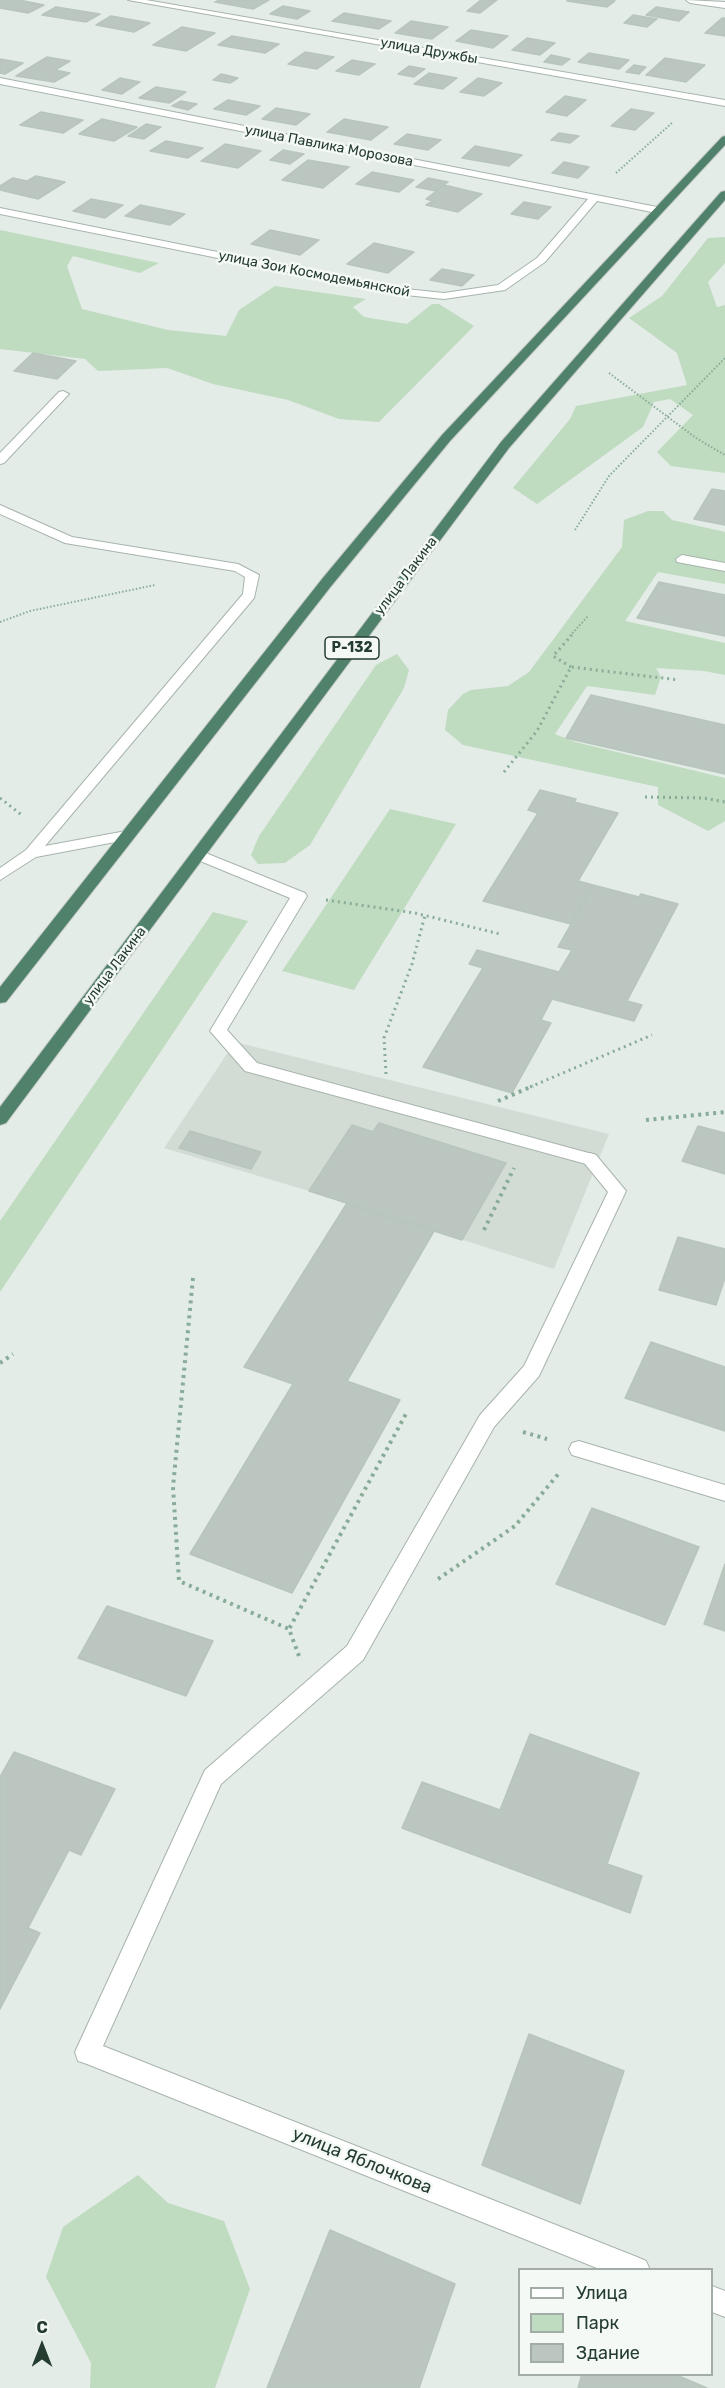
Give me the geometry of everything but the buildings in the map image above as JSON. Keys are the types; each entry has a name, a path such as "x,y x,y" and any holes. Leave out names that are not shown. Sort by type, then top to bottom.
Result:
{"highway":[{"path":"0,998 327,582 446,438 725,140"},
{"name":"улица Лакина","path":"0,1119 505,445 725,194"}],"street":[{"name":"улица Дружбы","path":"132,0 725,102"},
{"path":"690,0 725,5"},
{"name":"улица Павлика Морозова","path":"0,81 657,210"},
{"name":"улица Зои Космодемьянской","path":"0,211 396,291 444,296 501,288 540,260 596,198"},
{"path":"0,460 63,394"},
{"path":"0,509 69,540 238,568 252,574 249,596 31,853 0,875"},
{"path":"682,559 725,567"},
{"path":"31,853 126,836"},
{"path":"198,855 299,896 218,1031 251,1067 590,1159 617,1191 532,1371 488,1421 355,1653 314,1690"},
{"path":"579,1449 725,1494"},
{"name":"улица Яблочкова","path":"314,1690 213,1777 87,2052 632,2268"}],"path":[{"path":"574,530 609,476 725,358"},
{"path":"611,365 608,374 725,455"},
{"path":"0,622 30,611 157,585"},
{"path":"588,616 553,656 571,667 679,680"},
{"path":"504,772 537,732 571,667"},
{"path":"645,797 704,798 725,802"},
{"path":"299,896 425,915 500,934"},
{"path":"388,1105 384,1038 412,964 425,915"},
{"path":"494,1103 652,1035"},
{"path":"646,1120 725,1112"},
{"path":"484,1230 526,1142"},
{"path":"193,1278 173,1487 179,1581 289,1629 314,1690"},
{"path":"0,1363 13,1354"},
{"path":"289,1629 407,1412"},
{"path":"380,1611 440,1578 515,1526 579,1449 488,1421"}],"shaded area":[{"path":"235,1042 609,1134 554,1269 309,1191 164,1148"}],"green space":[{"path":"0,230 159,263 140,273 73,256 67,266 82,309 168,330 226,336 239,310 275,286 366,299 353,307 364,317 407,324 432,304 439,304 474,326 379,422 339,419 288,400 213,384 167,368 98,371 85,359 0,349"},
{"path":"725,237 725,263 708,282 717,307 725,305 725,473 671,466 657,452 693,415 670,399 654,402 643,427 537,504 513,488 570,419 576,406 687,385 677,353 629,318 662,296 708,238"},
{"path":"648,511 663,511 672,520 725,532 725,584 658,572 625,621 725,643 725,675 704,671 656,668 661,677 655,695 587,686 555,734 575,742 725,778 725,821 708,831 658,805 658,787 463,745 445,730 448,710 463,694 471,690 508,686 529,672 622,547 624,520"},
{"path":"397,654 409,670 404,688 310,845 285,863 258,864 251,855 259,836 376,665"},
{"path":"390,809 456,824 354,990 282,971"},
{"path":"213,912 248,921 0,1292 0,1221"},
{"path":"138,2175 168,2203 224,2221 250,2289 215,2388 90,2388 91,2363 46,2277 63,2227"}]}
